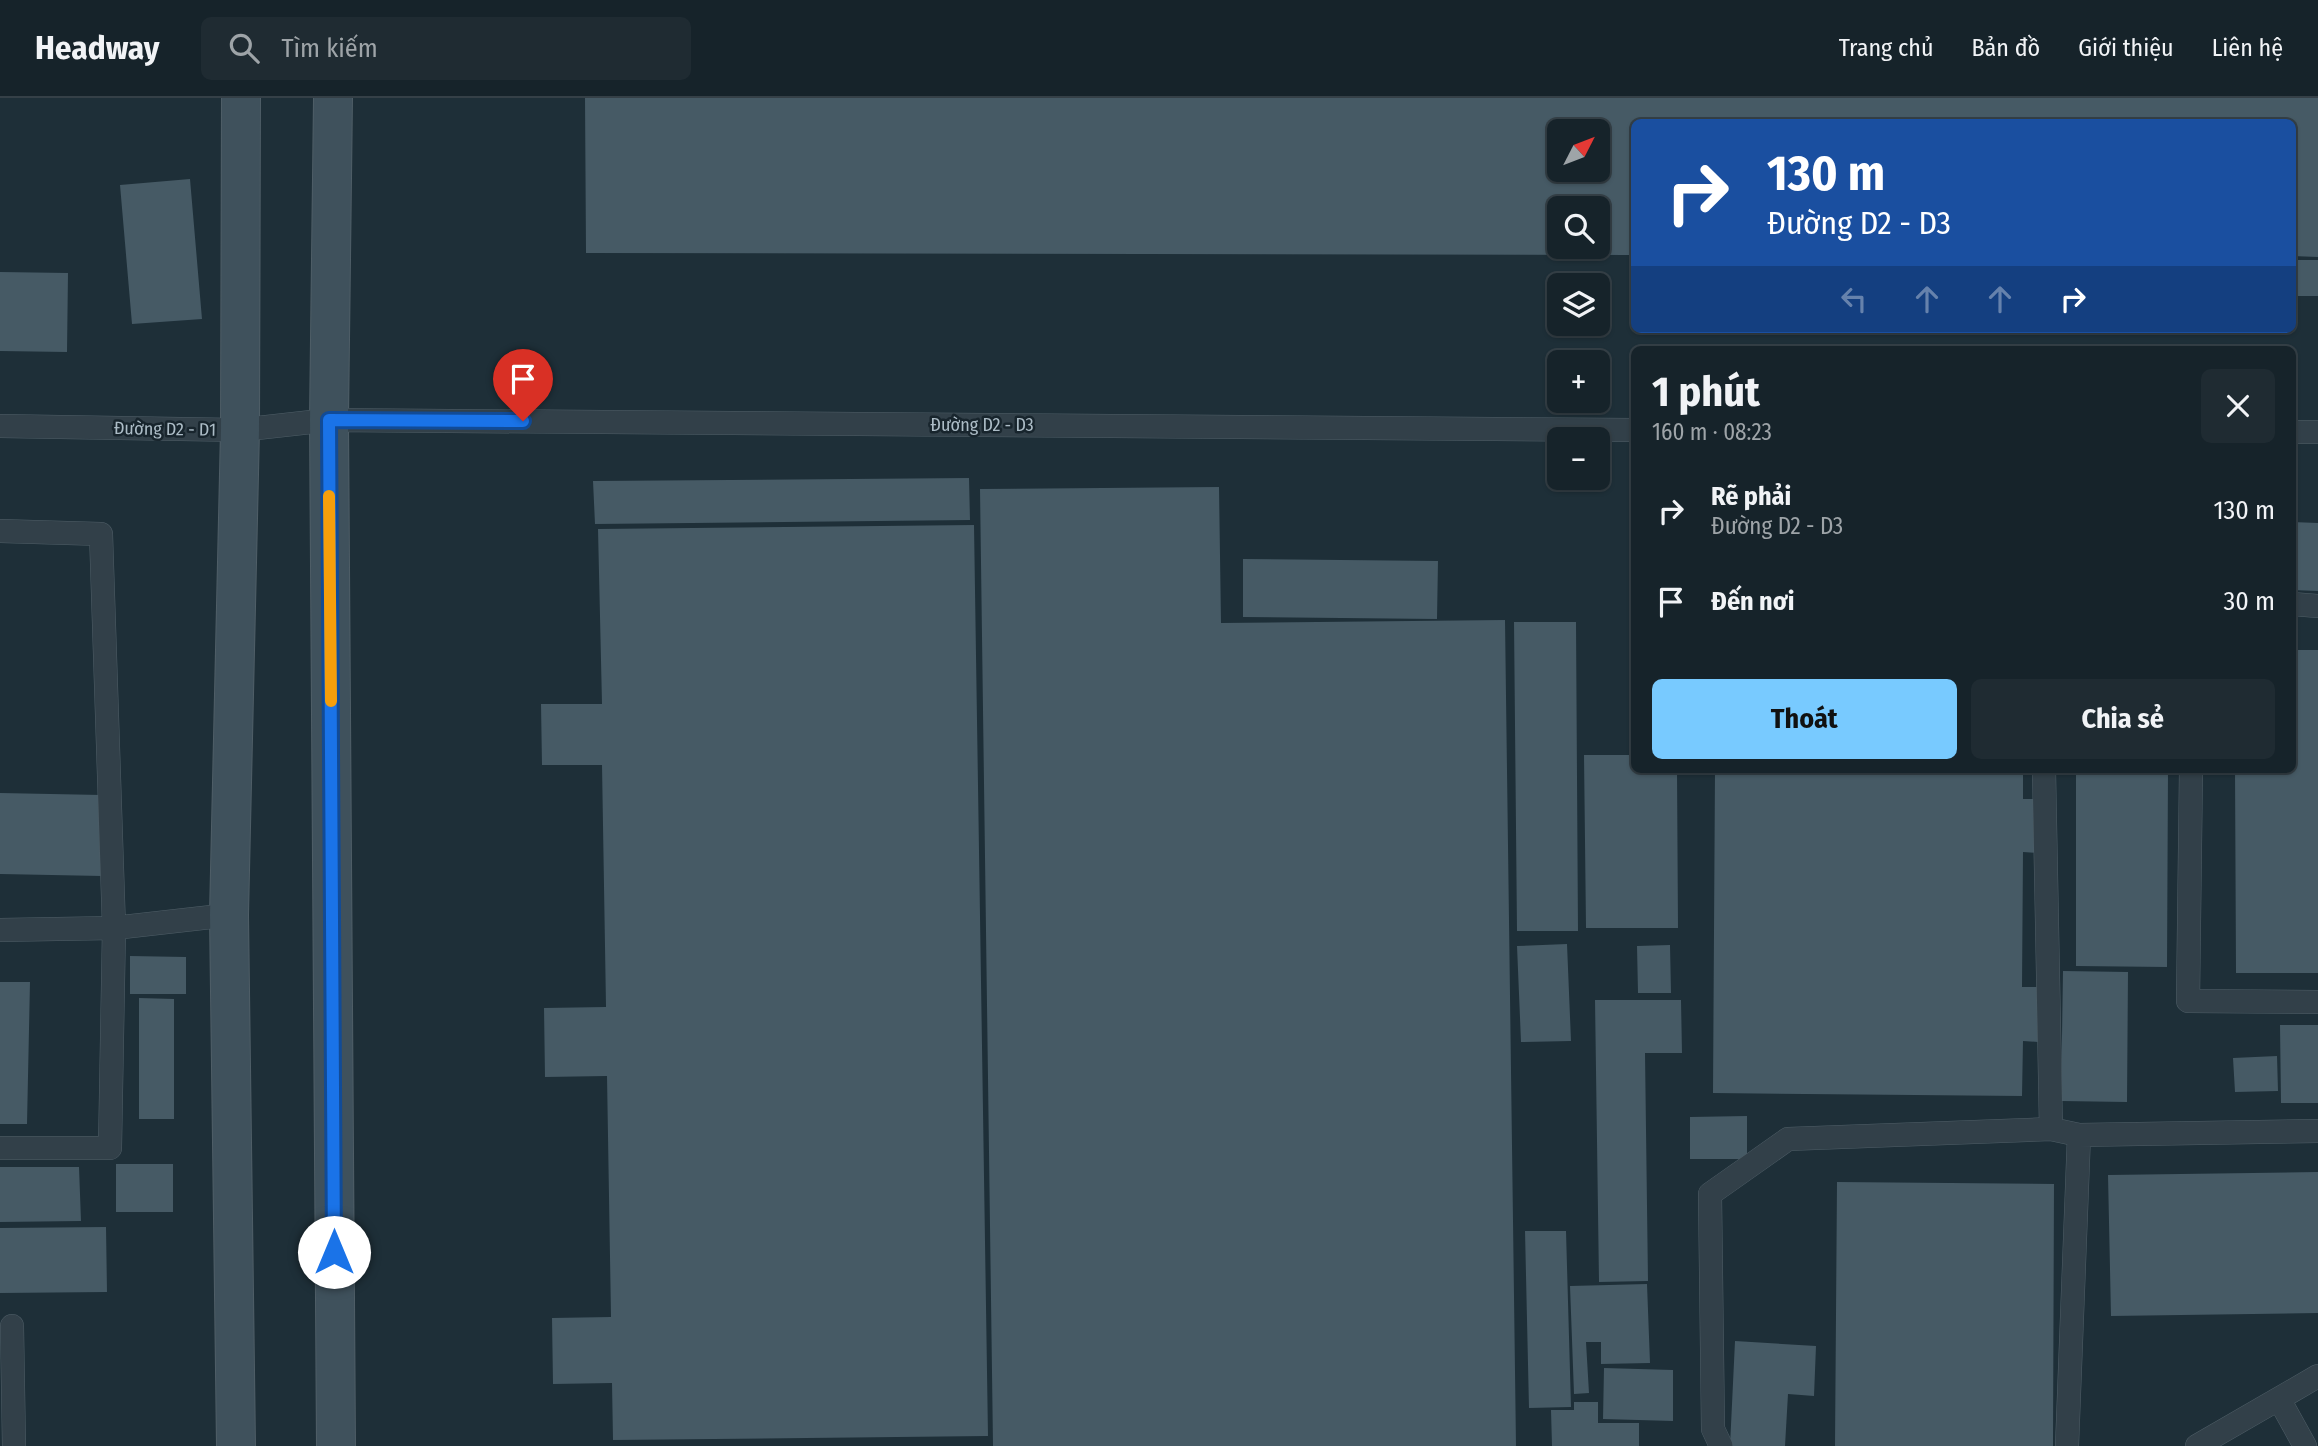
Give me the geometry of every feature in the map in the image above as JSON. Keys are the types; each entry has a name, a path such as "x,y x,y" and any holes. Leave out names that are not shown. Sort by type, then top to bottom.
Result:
{"street":[{"path":"236,1446 229,915 240,430 241,98"},
{"path":"332,98 329,420 336,1446"}],"lane":[{"name":"Đường D2 - D1","path":"0,426 240,430 329,420"},
{"name":"Đường D2 - D3","path":"329,420 1631,430"},
{"path":"2296,432 2318,432"},
{"path":"0,531 101,534 114,928 110,1148 0,1148"},
{"path":"2296,604 2318,606"},
{"path":"2044,773 2051,1129"},
{"path":"2191,773 2188,1001 2318,1002"},
{"path":"0,930 114,928 229,915"},
{"path":"1721,1446 1713,1429 1710,1195 1788,1139 2051,1129 2079,1135 2318,1131"},
{"path":"2067,1446 2079,1135"},
{"path":"12,1326 14,1446"},
{"path":"2197,1446 2318,1376"},
{"path":"2279,1399 2305,1446"}],"building":[{"path":"585,98 2318,98 2318,257 2296,256 2296,119 1631,119 1631,255 1610,255 1610,196 1547,196 1547,255 586,253"},
{"path":"190,179 202,319 132,324 120,185"},
{"path":"2296,260 2318,260 2318,296 2296,296"},
{"path":"0,272 68,273 67,352 0,351"},
{"path":"969,478 970,520 595,524 593,481"},
{"path":"1219,487 1221,623 1505,620 1516,1446 993,1446 980,489"},
{"path":"2296,522 2318,523 2318,591 2296,590"},
{"path":"974,525 988,1436 613,1440 612,1383 553,1384 552,1318 611,1317 607,1076 545,1077 544,1008 606,1007 602,765 542,765 541,704 602,704 598,529"},
{"path":"1243,559 1438,561 1437,619 1243,617"},
{"path":"1514,622 1576,622 1578,931 1517,931"},
{"path":"2296,650 2318,650 2318,973 2236,973 2235,773 2296,773"},
{"path":"1584,755 1631,755 1631,773 1677,773 1678,928 1586,928"},
{"path":"1715,773 2023,773 2023,799 2039,799 2039,853 2023,852 2022,987 2039,987 2038,1042 2023,1041 2022,1096 1713,1093"},
{"path":"2076,773 2168,773 2167,967 2076,966"},
{"path":"0,793 102,795 102,876 0,874"},
{"path":"1567,944 1571,1041 1521,1042 1517,946"},
{"path":"1670,945 1671,993 1638,993 1637,946"},
{"path":"130,956 186,957 186,994 130,994"},
{"path":"2063,971 2128,972 2127,1102 2061,1101"},
{"path":"0,982 30,982 27,1124 0,1124"},
{"path":"139,998 174,999 174,1119 139,1119"},
{"path":"1595,1000 1681,1000 1682,1053 1645,1053 1648,1281 1599,1282"},
{"path":"2280,1025 2318,1025 2318,1103 2281,1103"},
{"path":"2277,1056 2278,1091 2235,1092 2233,1058"},
{"path":"1747,1116 1747,1159 1690,1159 1690,1117"},
{"path":"116,1164 173,1164 173,1212 116,1212"},
{"path":"0,1167 79,1167 81,1221 0,1222"},
{"path":"2318,1172 2318,1313 2111,1316 2108,1175"},
{"path":"1837,1182 2054,1184 2053,1446 1835,1446"},
{"path":"106,1227 107,1292 0,1293 0,1228"},
{"path":"1525,1231 1566,1231 1571,1407 1529,1408"},
{"path":"1647,1284 1650,1363 1601,1364 1601,1342 1586,1342 1589,1393 1574,1394 1570,1286"},
{"path":"1735,1341 1816,1346 1814,1396 1788,1394 1785,1446 1730,1446"},
{"path":"1604,1368 1673,1370 1673,1421 1603,1419"},
{"path":"1574,1402 1598,1402 1598,1423 1639,1423 1639,1446 1552,1446 1551,1410 1574,1410"}],"slow traffic":[{"path":"329,496 331,701"}],"route":[{"path":"334,1252 329,420 523,421"}]}
